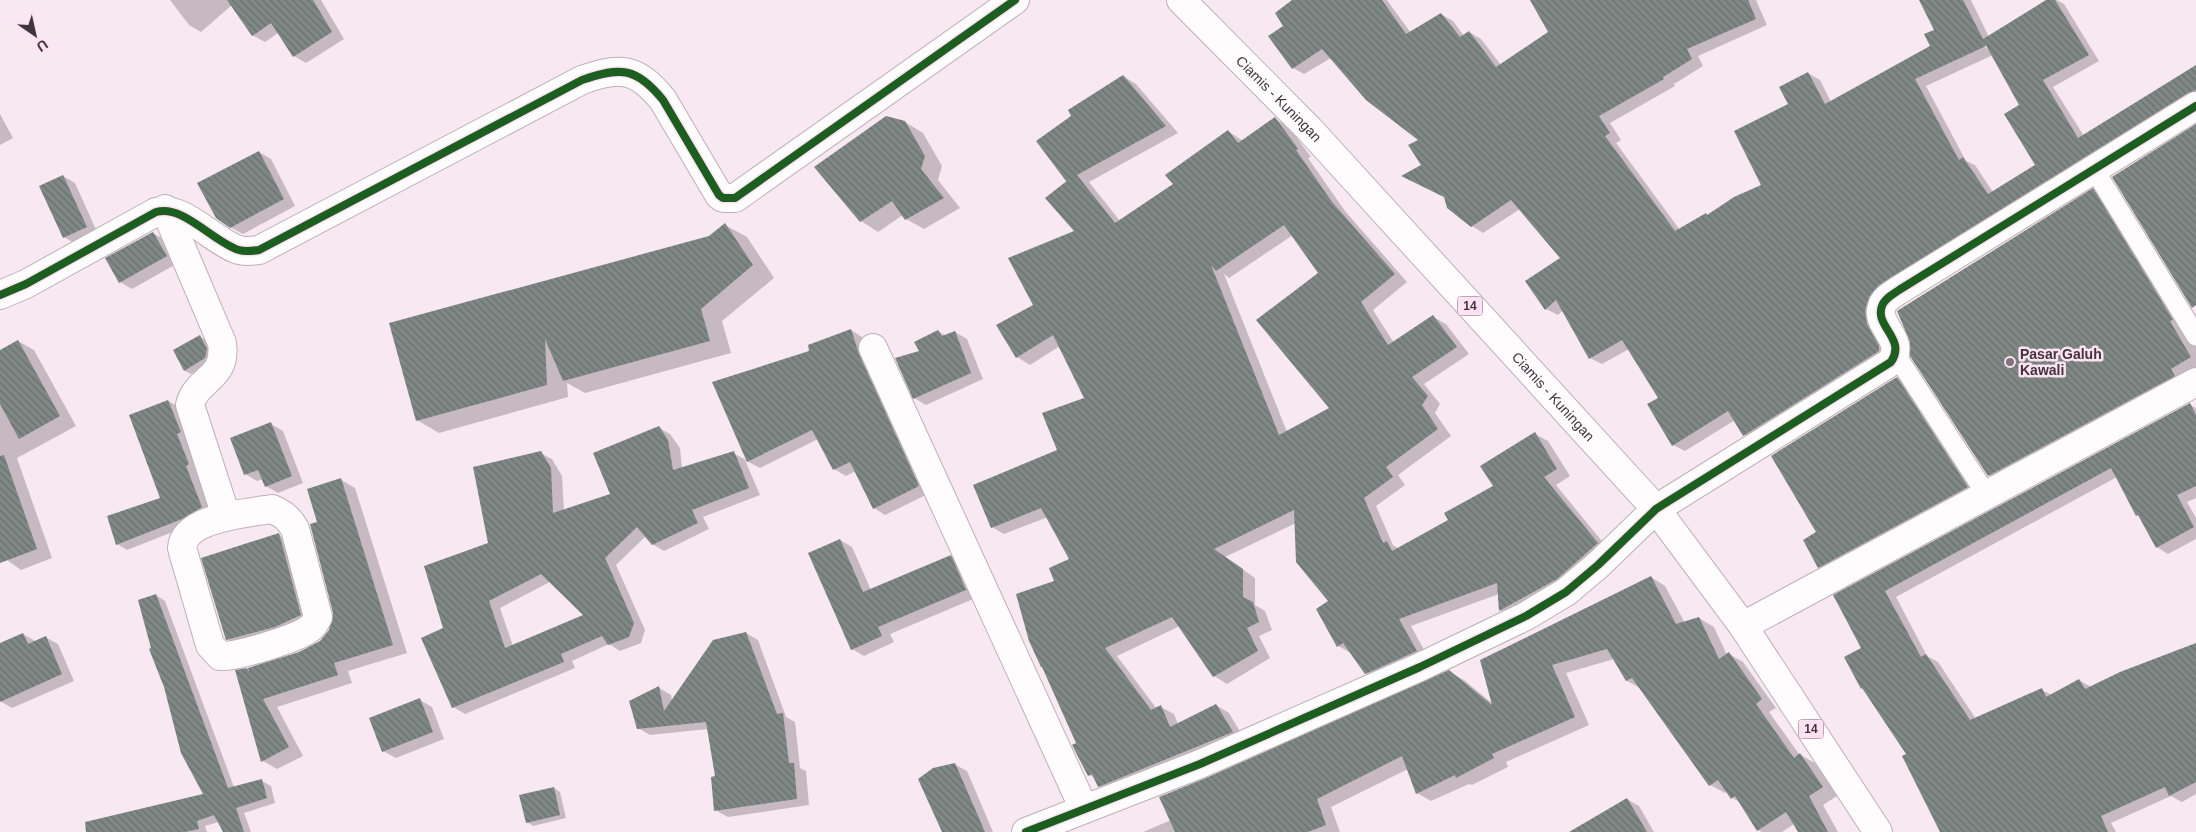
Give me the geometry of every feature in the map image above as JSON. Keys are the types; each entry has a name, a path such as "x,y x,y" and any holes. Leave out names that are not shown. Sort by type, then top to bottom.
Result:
{"main road":[{"path":"0,295 26,284 156,212 165,210 180,215 238,250 258,250 582,80 614,70 630,72 642,77 652,87 663,100 719,194 723,198 735,198 1015,0"},
{"name":"Ciamis - Kuningan","path":"1181,0 1310,130 1656,509 1744,626 1878,832"},
{"path":"1026,832 1200,764 1420,667 1526,616 1566,592 1598,565 1656,509 1882,369 1896,354 1896,346 1881,318 1881,307 1885,300 2196,106"},
{"path":"165,210 222,343 224,353 216,373 193,396 190,405 226,516"},
{"path":"873,348 1084,810"},
{"path":"1744,626 2196,382"},
{"path":"272,509 290,520 318,616 310,629 298,635 236,655 220,656 213,650 182,548 182,542 191,530 226,516 272,509"}],"lane":[{"path":"2094,169 2196,336"},
{"path":"1896,354 1986,494"}],"building":[{"path":"227,0 313,0 332,32 293,57 271,23 252,36"},
{"path":"1292,0 1382,0 1406,34 1441,13 1460,37 1469,31 1496,67 1548,32 1530,0 1748,0 1756,19 1687,49 1692,59 1663,77 1664,79 1599,116 1610,133 1605,136 1675,231 1706,213 1707,215 1734,197 1761,185 1734,131 1788,104 1779,87 1808,72 1825,104 1930,46 1924,34 1934,30 1919,0 1963,0 1983,39 2046,0 2055,0 2089,55 2043,80 2078,138 2196,65 2196,90 2188,93 1879,285 1869,297 1865,311 1867,324 1879,346 1879,351 1743,436 1728,411 1672,446 1647,404 1658,398 1622,340 1589,359 1556,300 1545,310 1525,281 1560,258 1511,200 1471,227 1447,208 1444,197 1401,176 1421,165 1408,145 1418,140 1366,100 1322,49 1292,69 1268,36 1283,26 1275,13","holes":["1983,40 2019,105 2004,114 2035,165 1988,194 1963,157 1959,160 1915,79 1986,46"]},
{"path":"1123,75 1166,126 1077,175 1115,223 1173,184 1165,175 1228,130 1238,143 1275,117 1332,202 1395,274 1361,302 1388,345 1433,315 1457,347 1412,377 1428,396 1422,405 1438,429 1386,467 1393,477 1364,498 1383,543 1387,541 1392,551 1448,520 1444,513 1493,486 1480,466 1535,432 1557,469 1544,477 1598,543 1557,579 1499,611 1497,583 1399,619 1417,651 1365,674 1343,643 1337,647 1316,609 1328,601 1296,562 1294,510 1214,549 1243,569 1243,597 1253,602 1259,622 1247,628 1258,651 1213,677 1172,617 1105,648 1151,710 1161,705 1170,727 1216,704 1233,732 1098,787 1092,774 1088,776 1072,745 1076,743 1029,641 1016,594 1054,581 1049,568 1069,559 1041,508 991,528 973,485 1057,450 1042,413 1084,398 1053,335 1016,358 996,325 1033,305 1008,258 1074,231 1045,198 1068,180 1066,181 1036,141 1071,116 1068,110","holes":["1284,225 1318,273 1256,320 1329,408 1279,435 1211,265 1216,271"]},
{"path":"886,116 905,121 925,156 921,169 944,198 905,220 892,201 860,222 814,167"},
{"path":"2196,124 2196,305 2192,308 2112,177"},
{"path":"259,151 284,199 230,228 216,218 197,183"},
{"path":"63,175 87,227 63,238 39,186"},
{"path":"2093,188 2173,320 2170,321 2191,357 2171,369 2175,376 1988,476 1910,356 1910,342 1897,311"},
{"path":"725,223 753,265 701,309 710,341 563,381 545,339 547,385 416,421 389,323 709,236"},
{"path":"153,232 167,256 119,283 105,258"},
{"path":"851,329 859,354 919,486 873,509 850,462 833,470 812,430 747,462 712,382 809,351 808,345"},
{"path":"938,330 942,336 955,331 971,373 913,399 895,358 919,351 914,342"},
{"path":"200,335 207,349 205,358 184,371 173,350"},
{"path":"18,340 60,416 19,439 0,404 0,350"},
{"path":"1897,377 1968,487 1818,568 1803,540 1816,532 1771,456"},
{"path":"168,400 181,432 177,434 189,464 186,466 202,507 182,519 116,545 107,516 160,498 129,415"},
{"path":"2190,403 2196,415 2196,486 2177,495 2194,527 2156,548 2138,515 2136,516 2111,468 1885,591 1921,657 1926,654 1970,720 2042,688 2046,697 2079,679 2085,689 2120,672 2196,643 2196,782 2169,796 2165,787 2101,816 2108,832 1940,832 1902,756 1906,754 1861,689 1844,657 1861,648 1833,595"},
{"path":"271,422 292,476 265,487 258,470 244,475 230,438"},
{"path":"659,426 668,440 673,470 734,451 749,488 692,510 698,523 652,545 637,527 605,558 634,623 629,637 608,645 602,636 561,654 564,662 452,708 421,638 443,628 424,566 488,543 473,467 541,451 551,468 553,513 610,494 593,453","holes":["541,574 583,615 505,648 489,601"]},
{"path":"4,455 37,549 0,563 0,456"},
{"path":"341,478 393,645 334,663 338,675 263,699 289,747 261,762 235,670 247,668 249,672 248,668 299,652 320,641 329,630 333,613 310,524 317,522 307,489"},
{"path":"279,533 301,615 275,627 226,640 201,558"},
{"path":"840,539 863,592 951,555 966,590 878,627 882,636 851,650 808,553"},
{"path":"1651,576 1676,624 1699,617 1719,659 1729,652 1762,699 1756,704 1794,758 1800,753 1823,787 1809,796 1828,832 1798,832 1786,812 1757,831 1735,796 1731,799 1718,780 1709,786 1632,678 1626,681 1607,649 1552,665 1575,717 1492,754 1494,758 1456,778 1455,775 1416,794 1402,756 1317,799 1326,825 1308,832 1175,832 1159,797 1449,670 1492,705 1480,660"},
{"path":"156,594 228,788 262,779 267,798 236,808 244,832 223,832 214,815 197,821 199,829 185,832 86,832 85,822 203,794 181,753 164,687 149,649 151,648 138,600"},
{"path":"746,632 777,714 783,713 789,763 794,763 797,799 714,811 711,777 715,776 706,722 637,729 629,701 659,686 664,711 713,640"},
{"path":"23,633 28,644 46,636 62,674 0,702 0,643"},
{"path":"420,698 433,732 382,752 369,718"},
{"path":"955,763 985,832 942,832 918,779 933,768"},
{"path":"554,787 560,815 526,823 519,795"},
{"path":"1627,798 1647,832 1569,832"}],"cycle path":[{"path":"0,295 26,284 156,212 177,213 229,246 239,250 259,250 582,80 607,73 618,72 636,76 654,89 663,100 719,195 723,198 735,198 1015,0"},
{"path":"1026,832 1200,764 1420,667 1526,616 1566,592 1598,565 1656,509 1891,362 1895,354 1895,346 1882,320 1881,313 1883,303 1889,297 2196,106"}],"place":[{"name":"Pasar Galuh Kawali","path":"2010,362"}]}
